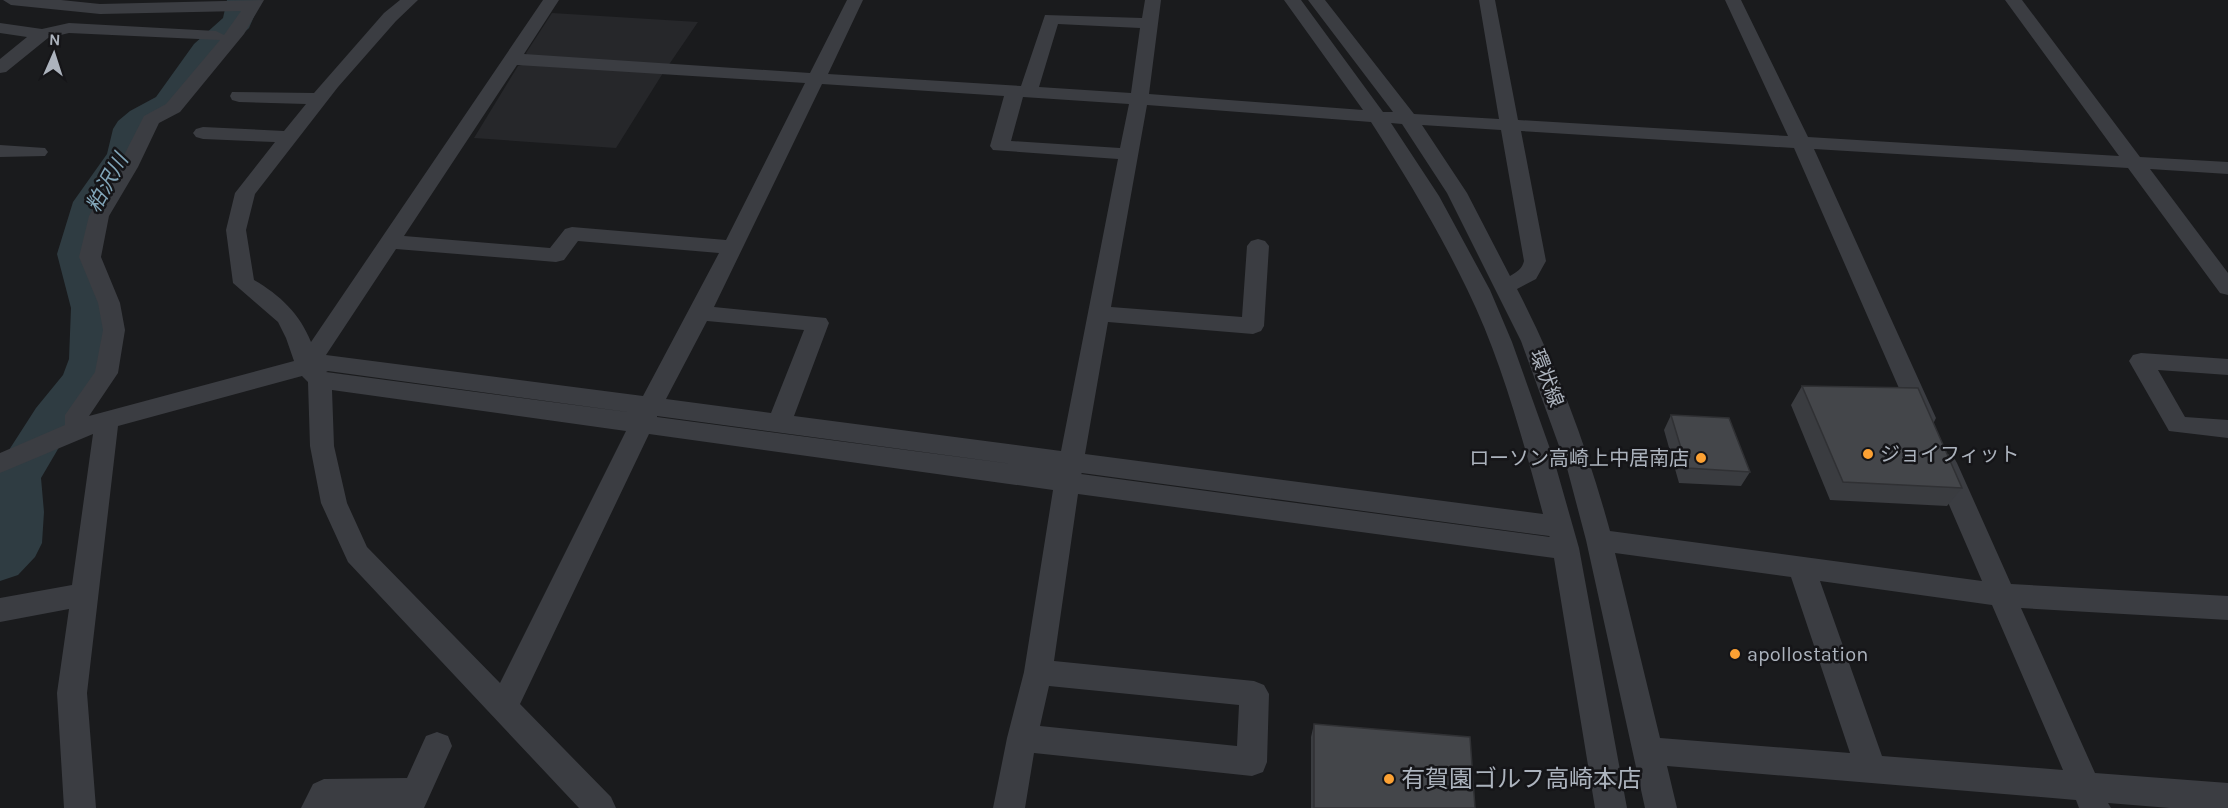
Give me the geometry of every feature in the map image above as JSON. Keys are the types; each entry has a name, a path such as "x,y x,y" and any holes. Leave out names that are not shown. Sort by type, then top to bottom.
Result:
{"street":[{"path":"11,0 100,9 254,3"},
{"path":"69,28 116,0"},
{"path":"410,0 390,17 319,99 245,193 236,230 244,283 263,295 285,314 314,373 322,447 334,504 357,554 600,808"},
{"path":"314,373 390,242 551,0"},
{"path":"503,707 645,416 700,313 855,0"},
{"name":"環状線","path":"1292,0 1377,117 1429,196 1479,290 1521,398 1564,537 1611,808"},
{"name":"環状線","path":"1316,0 1408,118 1457,193 1532,341 1580,468 1661,808"},
{"path":"1487,0 1535,261 1534,268 1528,276 1505,286"},
{"path":"1733,0 1801,142 2003,595 2090,797"},
{"path":"2013,0 2228,288"},
{"path":"78,430 77,416 106,373 114,330 110,303 90,257 99,216 133,158 151,120 173,108 238,30 254,3"},
{"path":"1009,808 1022,738 1038,672 1069,473 1129,154 1139,99 1151,12 1050,19 1000,146 1129,154"},
{"path":"0,28 42,34 69,28 216,36"},
{"path":"0,68 42,34"},
{"path":"513,59 1022,91 1377,117 2228,168"},
{"path":"239,96 319,99"},
{"path":"203,133 288,137"},
{"path":"0,151 38,152"},
{"path":"390,242 556,255 572,234 732,247"},
{"path":"1099,314 1253,326 1258,246"},
{"path":"700,313 818,323 779,423"},
{"path":"2228,368 2141,361 2178,425 2228,429"},
{"path":"0,463 107,420 314,373 1069,473"},
{"path":"645,416 779,423 1069,473 1541,547 1564,537"},
{"path":"80,808 72,693 107,420"},
{"path":"1599,540 2003,595 2228,608"},
{"path":"1801,566 1871,769"},
{"path":"0,610 85,594"},
{"path":"1022,738 1252,762 1254,694 1038,672"},
{"path":"317,808 324,794 412,800 437,746"},
{"path":"1649,751 1871,769 2090,797 2228,798"}],"shaded area":[{"path":"552,13 698,22 668,66 528,57 526,53"},
{"path":"526,64 663,73 616,148 474,138 518,66"}],"building":[{"name":"ジョイフィット","path":"1802,386 1918,388 1962,488 1843,482"},
{"path":"1671,415 1729,418 1750,472 1687,468"},
{"name":"有賀園ゴルフ高崎本店","path":"1314,724 1470,737 1475,808 1314,808"}],"waterway":[{"name":"粕沢川","path":"0,560 17,543 20,512 17,477 52,420 83,381 91,359 92,308 77,254 92,202 125,154 131,129 142,118 168,104 206,51 238,21 242,1 245,0"}],"place":[{"name":"ジョイフィット","path":"1868,454"},
{"name":"ローソン高崎上中居南店","path":"1701,458"},
{"name":"apollostation","path":"1735,654"},
{"name":"有賀園ゴルフ高崎本店","path":"1389,779"}]}
